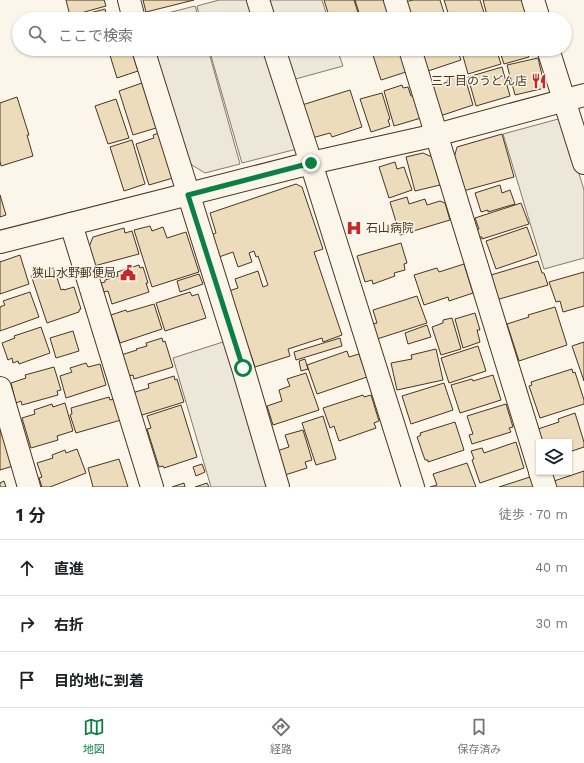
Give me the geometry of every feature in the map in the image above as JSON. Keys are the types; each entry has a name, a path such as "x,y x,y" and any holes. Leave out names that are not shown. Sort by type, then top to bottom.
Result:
{"street":[{"path":"129,0 132,12"},
{"path":"258,0 262,12"},
{"path":"395,0 399,12"},
{"path":"533,0 537,12"},
{"path":"145,56 243,368 278,487"},
{"path":"276,56 412,487"},
{"path":"412,56 536,458"},
{"path":"552,56 574,98 584,163"},
{"path":"0,242 311,163 436,135 574,98"},
{"path":"71,224 152,487"},
{"path":"0,388 29,487"},
{"path":"541,475 545,487"}],"shaded area":[{"path":"219,0 251,0 255,12 198,12 197,6"},
{"path":"268,0 322,0 326,12 271,12"},
{"path":"195,6 197,12 171,12"},
{"path":"155,56 210,56 240,164 205,173 187,162"},
{"path":"211,56 268,56 297,149 242,163"},
{"path":"284,56 339,56 343,66 292,80"},
{"path":"562,118 584,190 584,258 544,269 503,134"},
{"path":"226,341 271,487 211,487 173,358"}],"building":[{"path":"66,0 104,0 106,6 84,12 69,12"},
{"path":"143,0 194,0 146,12"},
{"path":"324,0 354,0 358,12 328,12"},
{"path":"355,0 384,0 388,12 359,12"},
{"path":"413,0 440,0 444,12 409,12 405,2"},
{"path":"444,0 480,0 484,12 448,12"},
{"path":"483,0 523,0 526,12 486,12"},
{"path":"105,9 106,12 94,12"},
{"path":"110,56 133,56 138,71 117,78"},
{"path":"373,56 401,56 406,72 381,80"},
{"path":"423,56 460,56 461,60 428,71"},
{"path":"463,56 498,56 501,64 468,74"},
{"path":"501,56 529,57 504,64"},
{"path":"538,58 545,88 515,95 507,65"},
{"path":"502,67 510,96 476,106 468,77"},
{"path":"464,74 473,105 440,116 431,87 448,82 447,80"},
{"path":"142,83 156,128 133,135 119,91"},
{"path":"402,85 403,88 408,87 411,96 414,96 421,118 394,126 384,91"},
{"path":"350,90 362,127 332,137 330,133 312,138 302,105"},
{"path":"382,93 390,119 388,120 390,126 371,132 360,99"},
{"path":"17,97 29,135 27,135 33,156 1,166 0,103"},
{"path":"116,99 129,138 108,144 95,106"},
{"path":"159,133 173,178 149,185 136,144 154,138 153,135"},
{"path":"502,134 514,177 463,191 454,158 457,147"},
{"path":"132,140 145,184 124,191 110,147"},
{"path":"423,153 432,157 440,185 415,191 406,157"},
{"path":"395,162 397,169 404,167 412,190 389,198 379,167"},
{"path":"296,184 302,187 323,249 314,252 342,335 323,342 322,338 288,349 290,356 255,367 229,291 238,288 235,279 258,271 263,287 268,285 258,256 256,257 254,251 249,253 252,262 238,267 233,252 219,257 211,235 216,233 210,213"},
{"path":"500,185 502,193 510,190 515,204 488,212 488,210 481,212 475,193"},
{"path":"0,195 6,215 0,217"},
{"path":"407,197 409,204 425,199 427,205 440,201 445,203 450,220 400,235 390,202"},
{"path":"521,203 529,224 482,239 482,237 479,237 477,230 479,229 475,218"},
{"path":"150,226 152,231 163,227 167,238 186,232 199,272 152,287 134,230"},
{"path":"527,227 537,255 496,269 486,241"},
{"path":"124,228 125,233 132,231 139,254 94,266 89,247 93,237"},
{"path":"401,243 407,263 404,264 405,270 394,273 395,276 373,284 372,280 365,282 357,256"},
{"path":"20,255 29,284 0,294 0,262"},
{"path":"538,261 548,285 496,300 491,275"},
{"path":"464,264 473,293 449,301 448,297 424,305 414,275 437,268 439,272"},
{"path":"139,265 140,268 143,267 149,292 112,304 108,291 104,292 101,283 105,282 105,280 118,276 117,272"},
{"path":"54,268 61,290 74,287 81,309 79,312 47,323 31,275"},
{"path":"584,272 584,306 563,312 560,301 556,302 549,282"},
{"path":"199,274 203,284 180,292 177,281"},
{"path":"30,292 39,317 0,331 0,307 5,305 3,301"},
{"path":"190,292 192,296 198,294 206,318 165,331 156,303"},
{"path":"417,296 427,323 377,339 372,324 377,323 373,310"},
{"path":"154,304 162,329 120,343 111,315"},
{"path":"555,307 567,345 519,361 507,324 529,317 528,315"},
{"path":"475,313 480,330 477,330 480,342 463,348 455,319"},
{"path":"452,318 461,349 441,355 432,327 443,323 443,320"},
{"path":"427,325 431,337 408,344 405,333"},
{"path":"41,327 50,353 19,364 18,361 13,363 12,358 8,360 2,343 15,338 14,336"},
{"path":"73,331 79,351 56,358 50,338"},
{"path":"162,338 163,342 165,341 173,367 134,379 133,375 128,376 121,355 147,346 146,343"},
{"path":"340,338 342,346 296,360 294,352"},
{"path":"584,342 584,381 572,346"},
{"path":"478,346 486,371 449,383 441,358"},
{"path":"436,349 443,380 397,390 391,363 412,359 411,355"},
{"path":"347,351 349,357 359,354 367,377 317,394 307,365"},
{"path":"305,359 308,369 301,371 299,361"},
{"path":"86,363 88,367 100,364 106,385 66,398 60,376 72,372 70,368"},
{"path":"54,367 61,390 57,391 58,395 22,405 21,401 16,403 11,383 26,378 25,375"},
{"path":"572,369 573,373 575,372 584,404 540,418 529,386 532,385 531,382"},
{"path":"306,373 319,410 273,425 267,406 282,401 279,390 290,386 287,379"},
{"path":"493,375 501,400 460,413 451,385 472,379 473,381"},
{"path":"174,376 175,380 177,379 184,402 139,416 132,393 149,388 148,384"},
{"path":"444,383 453,410 411,424 402,396"},
{"path":"363,395 364,397 371,395 379,421 374,423 376,428 339,441 334,426 330,428 323,408"},
{"path":"109,397 110,400 114,399 121,420 76,433 70,415 72,414 71,408"},
{"path":"65,403 73,431 57,436 58,440 31,448 22,418 35,414 34,410 52,404 53,407"},
{"path":"506,404 513,427 509,428 511,432 472,444 469,435 473,434 467,416"},
{"path":"181,405 197,457 164,468 163,466 159,467 147,429 151,428 147,416"},
{"path":"575,413 584,442 584,447 572,451 572,439 541,439 538,429 559,422 558,419"},
{"path":"323,416 336,459 316,465 302,423"},
{"path":"455,422 464,450 428,462 428,460 425,460 417,437 421,435 420,433"},
{"path":"0,426 13,466 0,470"},
{"path":"303,430 312,460 305,462 307,468 285,475 277,451 289,447 285,435"},
{"path":"516,442 524,468 480,483 472,460 474,459 471,451 482,448 484,453"},
{"path":"77,449 86,473 50,487 42,487 39,478 42,477 37,463 53,458 52,455 65,450 66,453"},
{"path":"119,459 128,487 93,487 88,468"},
{"path":"467,463 476,487 430,487 437,485 433,474"},
{"path":"202,464 205,472 196,476 193,467"},
{"path":"584,471 584,487 556,487 554,481"},
{"path":"530,477 534,487 499,487"},
{"path":"4,481 6,487 0,487 0,483"},
{"path":"184,483 185,487 172,487"},
{"path":"207,483 209,487 195,487"}],"place":[{"name":"三丁目のうどん店","path":"539,81"},
{"name":"石山病院","path":"354,228"},
{"name":"狭山水野郵便局","path":"128,273"}],"route":[{"path":"243,368 188,195 311,163"}]}
